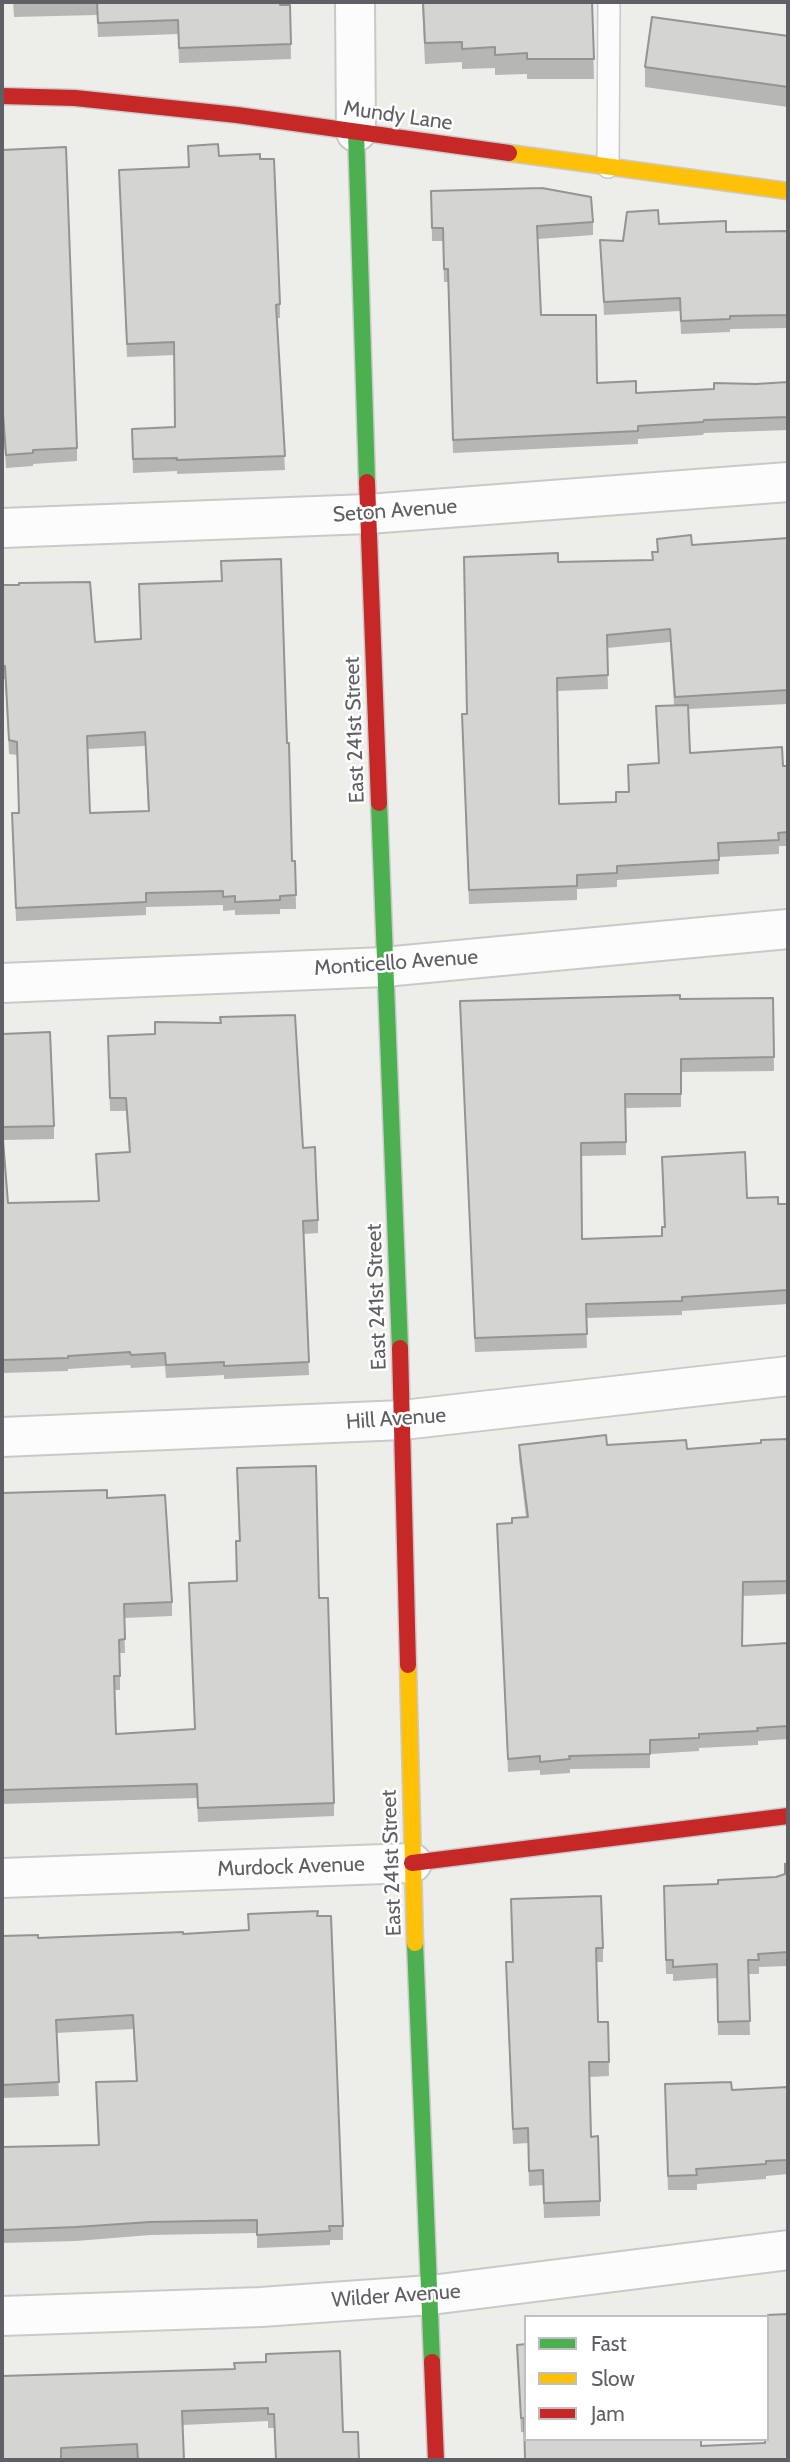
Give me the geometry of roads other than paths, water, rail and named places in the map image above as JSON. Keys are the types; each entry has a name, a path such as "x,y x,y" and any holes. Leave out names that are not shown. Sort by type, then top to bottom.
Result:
{"street":[{"path":"355,2 356,132"},
{"name":"Mundy Lane","path":"2,96 75,98 237,115 788,191"},
{"name":"East 241st Street","path":"356,132 384,967 403,1420 412,1863 436,2460"},
{"name":"Seton Avenue","path":"2,528 368,514 788,482"},
{"name":"Monticello Avenue","path":"2,983 384,967 788,929"},
{"name":"Hill Avenue","path":"2,1437 403,1420 788,1376"},
{"name":"Murdock Avenue","path":"2,1878 412,1863 788,1816"},
{"name":"Wilder Avenue","path":"2,2316 261,2307 431,2295 788,2250"}],"lane":[{"path":"608,167 609,2"}]}
